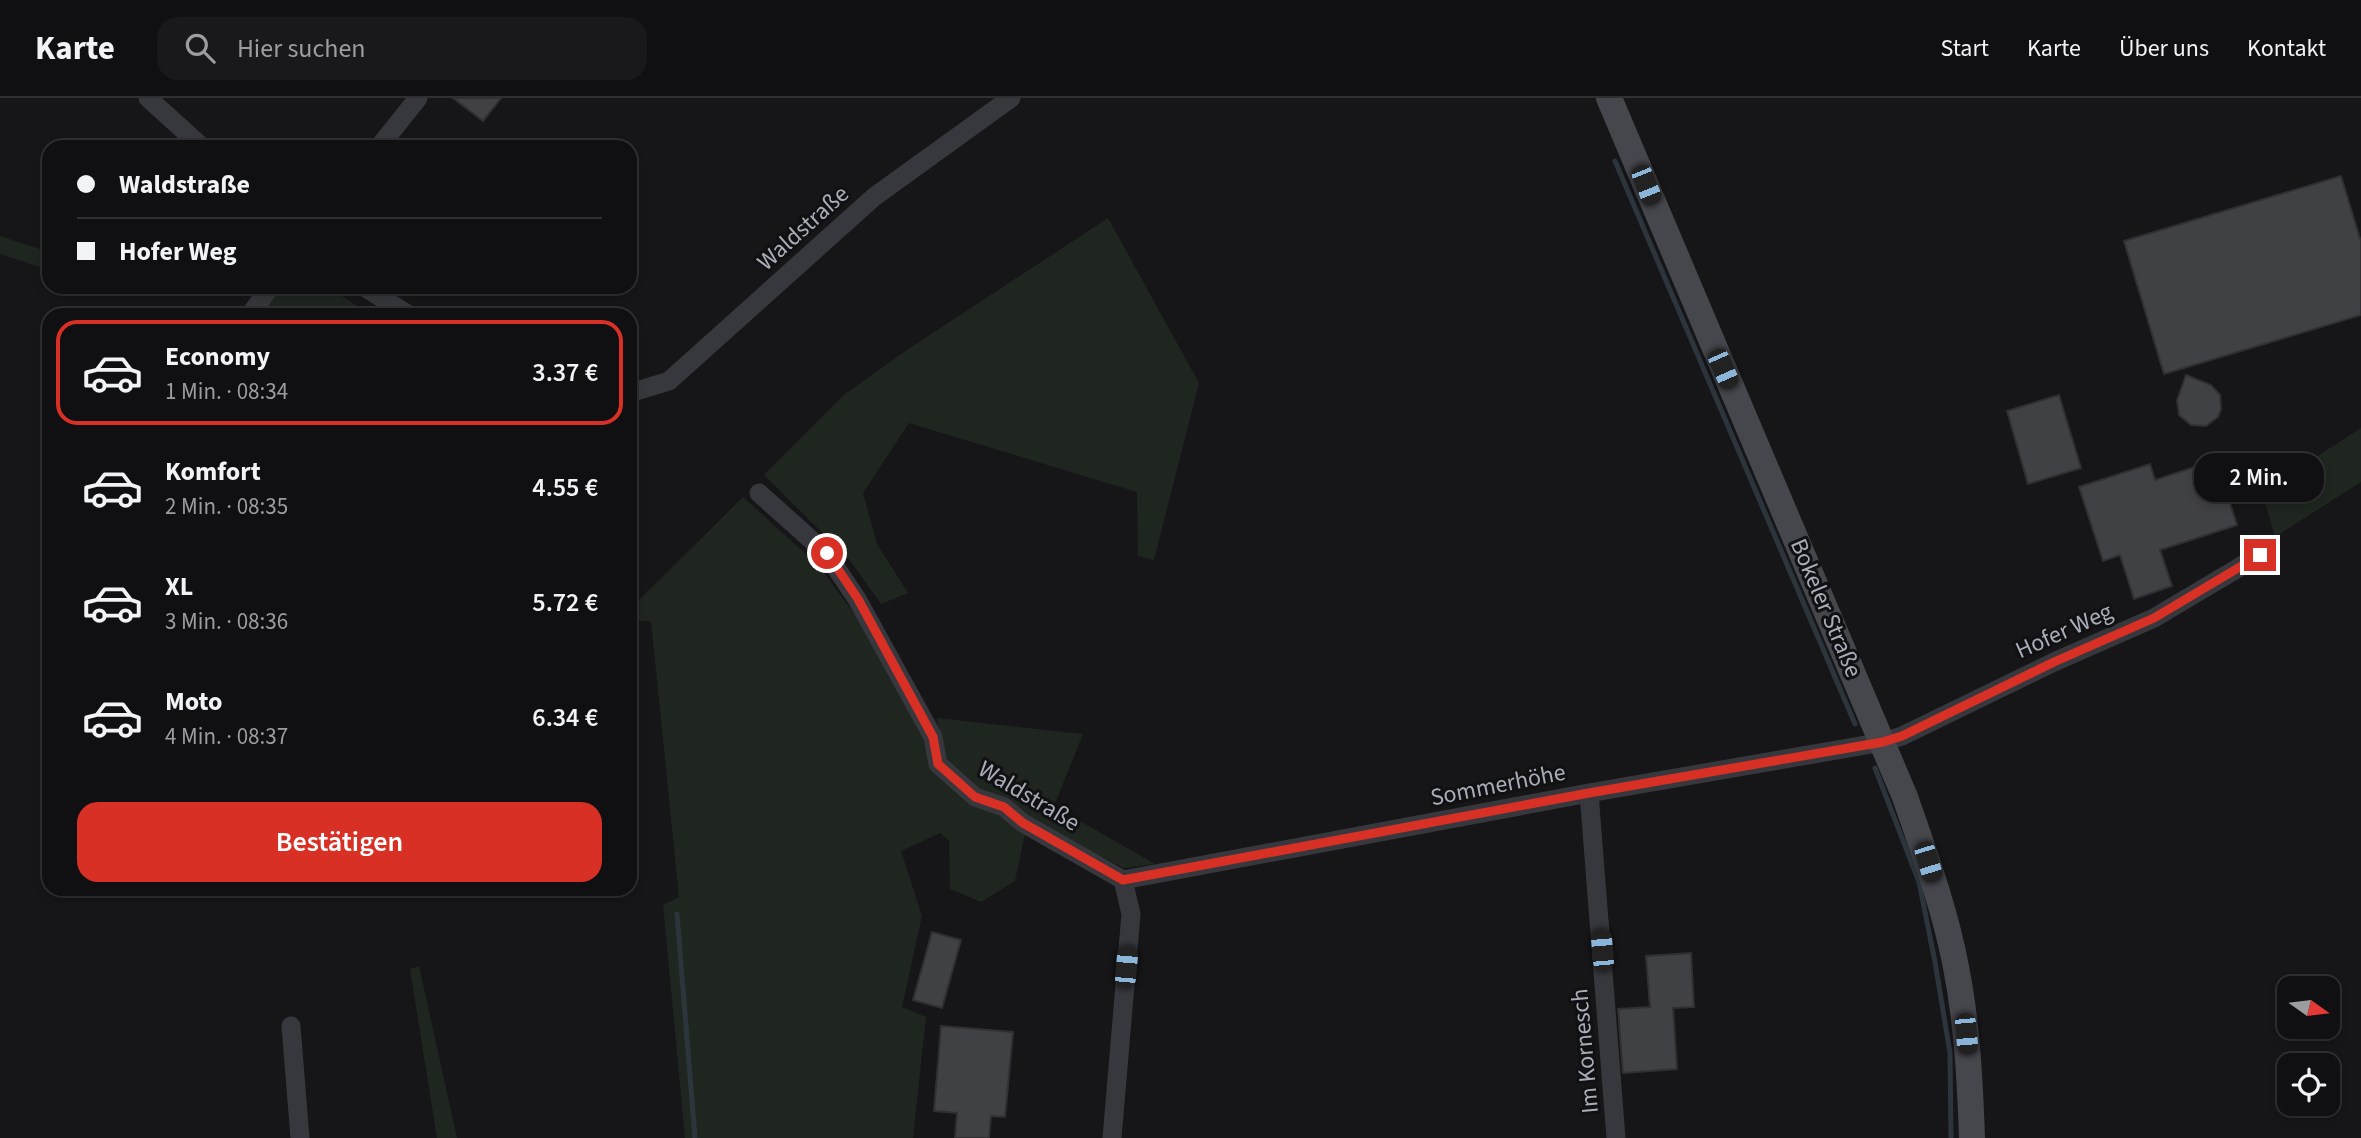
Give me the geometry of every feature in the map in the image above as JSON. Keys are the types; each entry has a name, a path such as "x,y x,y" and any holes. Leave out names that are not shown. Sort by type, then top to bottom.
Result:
{"street":[{"path":"148,98 194,140"},
{"path":"385,140 418,98"},
{"name":"Waldstraße","path":"637,391 669,381 874,197 1011,98"},
{"name":"Bokeler Straße","path":"1609,98 1883,742 1928,862 1956,967 1970,1067 1972,1138"},
{"path":"375,294 398,308"},
{"name":"Waldstraße","path":"759,493 827,553 858,599 933,737 938,764 975,797 1004,807 1023,823 1123,880"},
{"name":"Hofer Weg","path":"1883,742 1902,736 2054,662 2154,618 2260,555"},
{"name":"Sommerhöhe","path":"1123,880 1589,793 1883,742"},
{"name":"Im Kornesch","path":"1589,793 1616,1138"},
{"path":"1112,1138 1131,914 1123,880"},
{"path":"291,1026 300,1138"}],"shaded area":[{"path":"1108,218 1199,383 1154,560 1138,556 1137,492 909,423 863,493 877,544 908,593 881,604 849,559 764,475 845,394"},
{"path":"0,236 42,250 42,268 0,254"},
{"path":"276,294 339,294 360,308 265,308"},
{"path":"2361,428 2361,482 2275,537 2262,492"},
{"path":"743,497 820,567 861,623 924,739 930,767 967,803 999,813 1025,834 1015,881 981,902 950,889 949,841 940,833 901,851 922,916 902,1007 926,1017 913,1138 685,1138 663,905 679,897 651,621 637,621 637,602"},
{"path":"937,718 1083,734 1054,806 1155,864 1124,868 1026,819 978,790 944,759"},
{"path":"419,966 457,1138 437,1138 410,969"}],"building":[{"path":"453,98 501,98 483,121"},
{"path":"2341,176 2361,242 2361,315 2164,374 2124,241"},
{"path":"2186,375 2211,385 2220,395 2221,409 2218,417 2206,426 2191,425 2179,415 2177,400"},
{"path":"2059,395 2081,468 2028,484 2007,411"},
{"path":"2216,460 2237,525 2160,550 2172,586 2134,599 2120,555 2103,561 2079,487 2150,464 2155,480"},
{"path":"932,932 961,940 942,1008 913,1000"},
{"path":"1691,953 1694,1007 1673,1008 1677,1069 1623,1073 1618,1009 1650,1007 1646,956"},
{"path":"941,1026 1013,1032 1005,1117 991,1116 989,1138 955,1138 957,1113 934,1111"}],"waterway":[{"path":"1615,161 1855,724"},
{"path":"1875,768 1919,882 1950,1053 1951,1138"},
{"path":"677,914 695,1138"}],"route":[{"path":"827,553 858,599 933,737 938,764 975,797 1004,807 1023,823 1123,880 1589,793 1883,742 1902,736 2054,662 2154,618 2260,555"}]}
